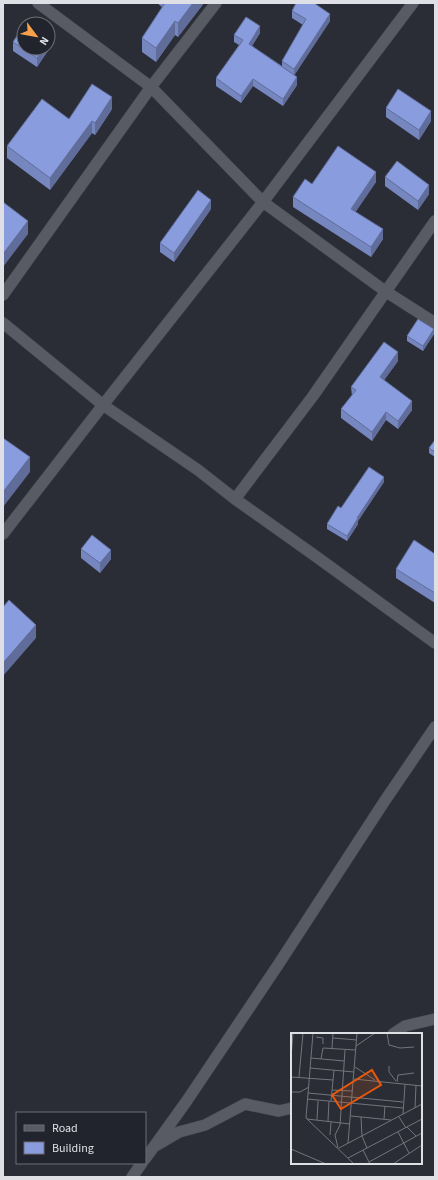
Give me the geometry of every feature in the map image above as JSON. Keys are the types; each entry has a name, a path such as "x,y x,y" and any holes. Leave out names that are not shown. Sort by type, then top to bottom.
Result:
{"street":[{"path":"38,3 151,87 263,202 385,292 435,323"},
{"path":"3,295 151,87 216,3"},
{"path":"3,534 263,202 413,3"},
{"path":"235,499 313,396 435,220"},
{"path":"3,323 103,405 198,470 235,499 435,643"},
{"path":"146,1158 186,1102 278,965 384,802 435,727"},
{"path":"394,1033 405,1026 435,1019"},
{"path":"152,1149 179,1132 205,1125 245,1104 279,1111 291,1108"},
{"path":"132,1177 141,1164"}],"building":[{"path":"165,3 193,3 178,23 175,21 156,48 142,38"},
{"path":"296,3 314,3 330,14 294,69 282,61 306,19 292,11"},
{"path":"246,17 260,26 249,44 297,77 283,99 253,79 241,96 216,78 243,40 234,35"},
{"path":"92,84 112,97 95,123 92,121 50,178 7,146 42,99 69,119"},
{"path":"398,89 431,111 419,130 386,108"},
{"path":"338,146 376,172 351,209 383,229 371,247 293,197 305,179 312,184"},
{"path":"397,161 429,185 418,201 385,177"},
{"path":"198,190 211,200 174,253 160,243"},
{"path":"3,202 28,221 3,254"},
{"path":"418,319 434,329 423,346 407,336"},
{"path":"384,342 398,352 380,377 412,401 398,421 386,412 372,432 341,409 356,390 351,387"},
{"path":"3,438 30,457 3,492"},
{"path":"435,440 435,452 429,448"},
{"path":"369,467 384,477 347,536 327,524 338,506 341,508"},
{"path":"92,535 111,550 100,563 81,549"},
{"path":"414,540 435,554 435,593 396,569"},
{"path":"9,600 36,625 3,663 3,607"}]}
